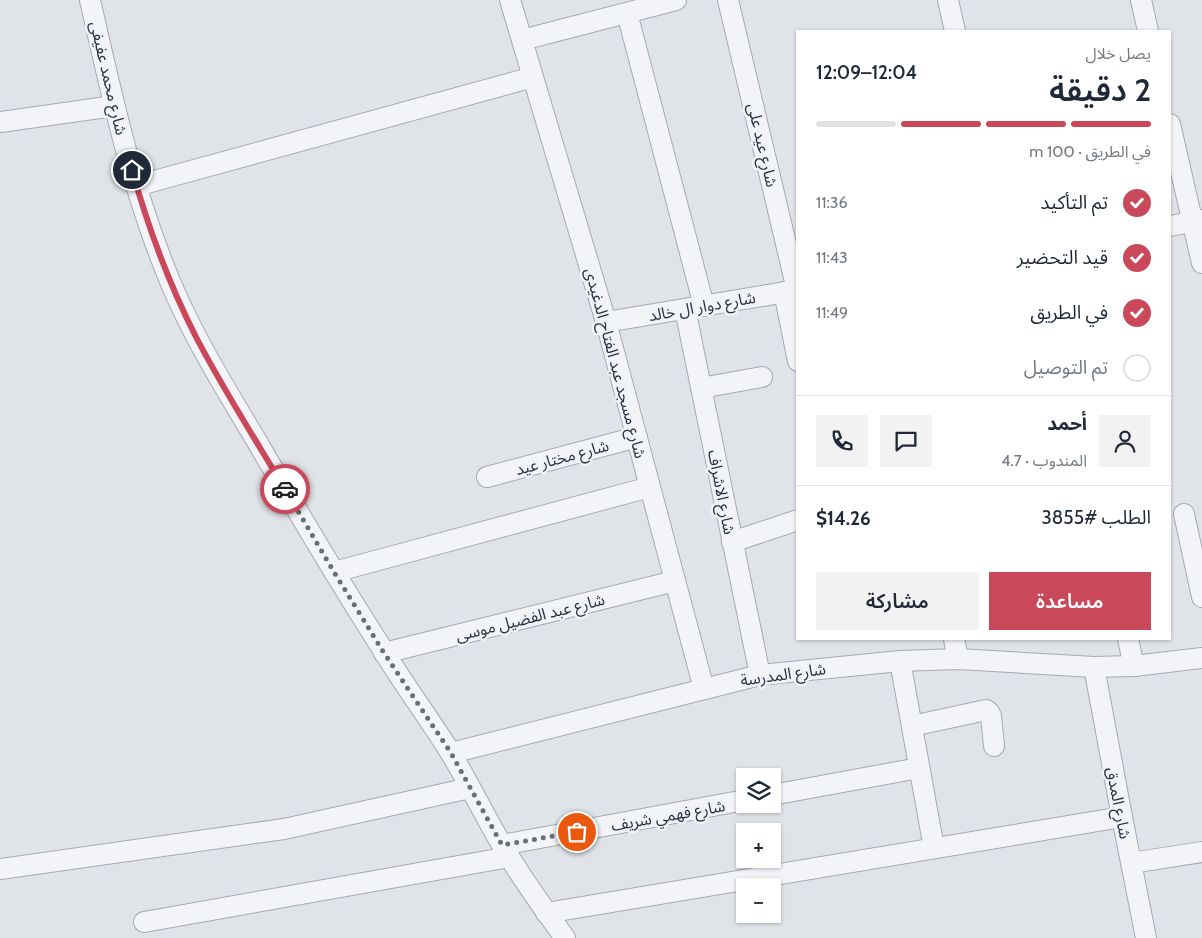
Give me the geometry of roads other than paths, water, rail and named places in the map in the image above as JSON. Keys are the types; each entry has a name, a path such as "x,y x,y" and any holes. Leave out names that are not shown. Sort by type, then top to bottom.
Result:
{"street":[{"name":"شارع محمد عفيفى","path":"90,0 114,106 136,186 156,246 196,337 334,572 384,653 451,753 506,851 546,913 565,938"},
{"name":"شارع مسجد عبد الفتاح الدغيدى","path":"510,0 606,322 704,689"},
{"path":"522,40 627,13 653,3 676,0"},
{"name":"شارع عيد على","path":"728,0 793,290 796,333"},
{"path":"1141,0 1148,30"},
{"path":"953,1 955,30"},
{"name":"شارع الاشراف","path":"627,13 695,307 701,388 760,675"},
{"path":"136,186 533,77"},
{"path":"0,122 114,106"},
{"path":"1171,127 1198,221 1202,263"},
{"path":"1171,226 1198,221"},
{"name":"شارع دوار ال خالد","path":"606,322 793,290"},
{"path":"701,388 762,377"},
{"name":"شارع مختار عيد","path":"487,476 637,437"},
{"path":"334,572 650,487"},
{"path":"1184,514 1202,597"},
{"path":"732,542 796,521"},
{"name":"شارع عبد الفضيل موسى","path":"384,653 675,581"},
{"path":"954,640 958,659"},
{"path":"1128,640 1134,666"},
{"name":"شارع المدرسة","path":"451,753 760,675 900,661 958,659 1094,667 1134,666 1202,658"},
{"path":"900,661 934,848"},
{"name":"شارع المدق","path":"1094,667 1146,938"},
{"path":"912,726 986,710 990,712 991,716 994,746"},
{"path":"781,793 919,768"},
{"path":"0,869 284,829 470,788"},
{"name":"شارع فهمي شريف","path":"144,922 506,851 736,802"},
{"path":"546,913 1122,817"},
{"path":"1131,863 1202,852"}]}
